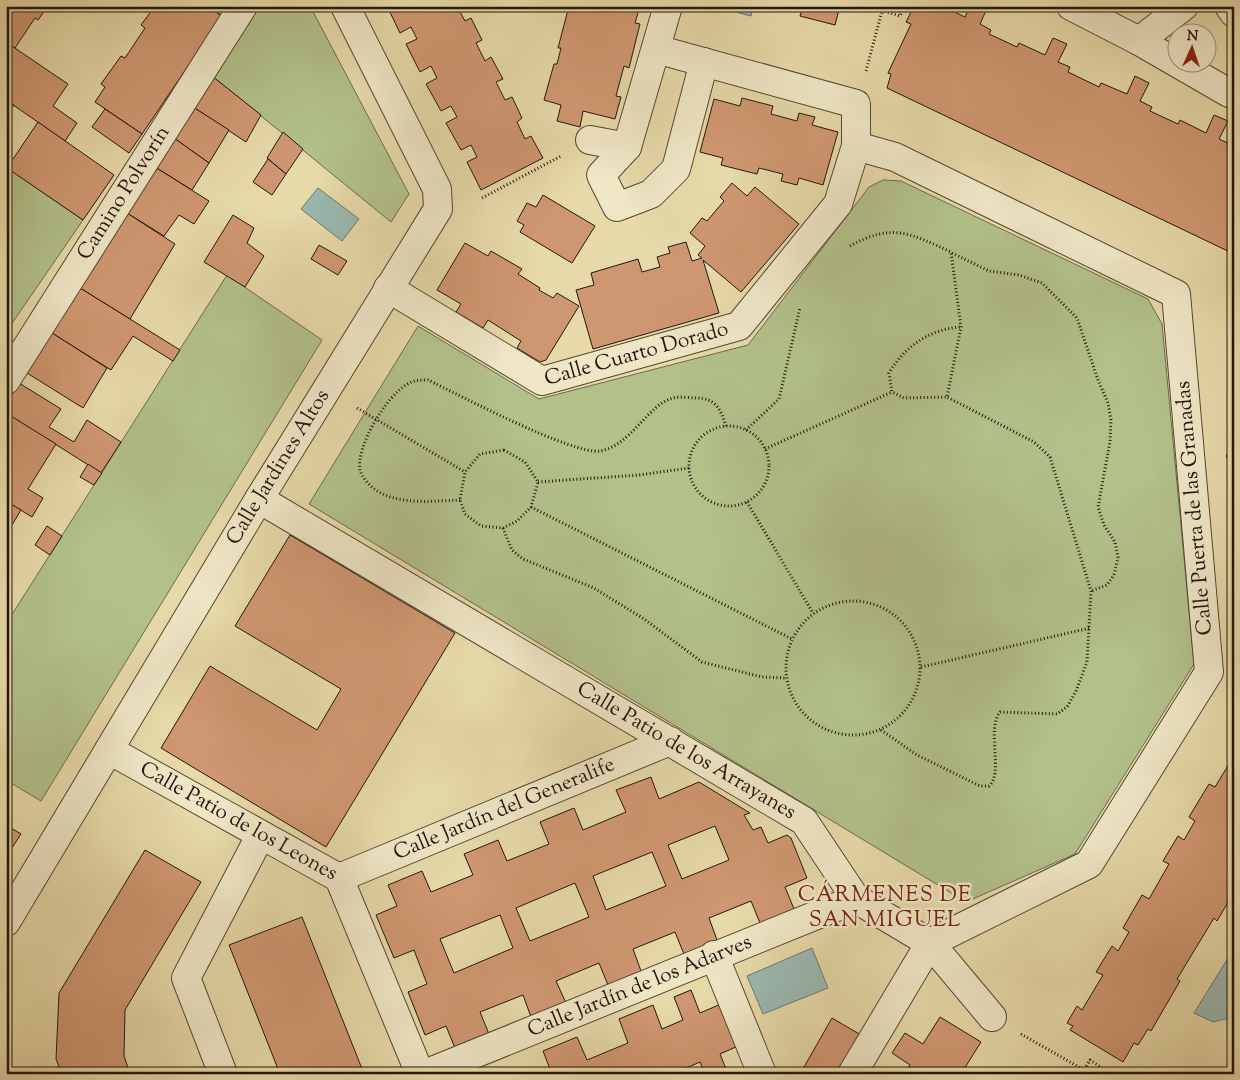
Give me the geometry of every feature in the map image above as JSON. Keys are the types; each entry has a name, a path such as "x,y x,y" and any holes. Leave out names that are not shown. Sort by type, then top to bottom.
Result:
{"street":[{"name":"Camino Polvorín","path":"6,380 244,6"},
{"name":"Calle Jardines Altos","path":"6,922 259,499 438,209 437,189 345,6"},
{"path":"668,6 627,147 601,175 617,208 651,194 676,169 704,62"},
{"path":"1071,6 1139,41 1229,93"},
{"path":"1139,41 1184,6"},
{"path":"1229,6 1234,13"},
{"path":"656,50 704,62 860,92"},
{"name":"Calle Cuarto Dorado","path":"388,288 542,381 739,326 838,204 856,146 860,92"},
{"path":"590,140 627,147"},
{"name":"Calle Puerta de las Granadas","path":"856,146 895,157 1176,294 1209,672 1089,864 930,944"},
{"name":"Calle Patio de los Arrayanes","path":"259,499 804,820 856,899 930,944 992,1017"},
{"name":"Calle Jardín del Generalife","path":"339,878 670,741"},
{"name":"Calle Patio de los Leones","path":"109,750 260,836 339,878 420,1074"},
{"path":"223,1074 186,978 260,836"},
{"name":"Calle Jardín de los Adarves","path":"426,1074 714,955 856,899"},
{"path":"852,1074 930,944"},
{"path":"714,955 762,1074"}],"path":[{"path":"868,6 900,16 904,6"},
{"path":"860,92 882,11"},
{"path":"482,198 590,140"},
{"path":"848,247 862,239 887,232 911,234 952,252 989,272 1019,275 1042,283 1077,318 1098,380 1108,402 1111,420 1110,442 1098,507 1104,525 1115,542 1118,557 1114,575 1107,585 1091,591"},
{"path":"946,397 961,327 952,252"},
{"path":"746,430 779,399 802,300"},
{"path":"892,392 889,373 897,359 911,346 934,333 961,327"},
{"path":"460,500 412,500 394,497 373,488 364,479 360,470 361,456 376,420 405,385 420,380 428,380 584,451 599,451 616,447 663,403 674,398 704,398 720,408 726,426"},
{"path":"881,730 917,755 980,786 989,786 992,784 995,774 996,718 1000,712 1057,714 1067,707 1076,691 1087,662 1090,628 1091,591 1050,457 1034,442 946,397 904,398 892,392"},
{"path":"765,449 892,392"},
{"path":"357,408 465,472"},
{"path":"726,426 746,430 757,438 765,449 769,460 765,484 757,495 747,502 734,506 721,505 708,500 698,492 692,481 689,468 690,456 695,444 714,428 726,426"},
{"path":"504,450 525,462 538,482 531,507 516,521 502,528 481,526 465,514 460,500 465,472 480,454 504,450"},
{"path":"538,482 639,475 689,468"},
{"path":"747,502 813,613"},
{"path":"531,507 792,639"},
{"path":"502,528 512,550 523,559 594,588 636,614 702,662 762,677 786,678"},
{"path":"853,600 874,603 893,613 908,627 918,646 921,666 919,686 910,704 898,719 881,730 861,735 840,734 821,727 804,715 796,703 786,678 786,658 792,639 801,625 813,613 839,602 853,600"},
{"path":"921,666 1090,628"},
{"path":"992,1017 1084,1070 1090,1060 1111,1074"}],"green space":[{"path":"260,6 310,6 409,194 391,222 212,76"},
{"path":"6,167 83,220 6,332"},
{"path":"883,180 901,181 1148,299 1162,324 1194,664 1075,854 966,902 309,504 418,326 539,399 748,345 869,187"},
{"path":"227,275 322,340 41,801 6,780 6,624"}],"water":[{"path":"712,6 753,6 751,16"},
{"path":"318,188 359,219 342,241 301,209"},
{"path":"812,948 828,988 763,1014 747,976"},
{"path":"1234,956 1234,1017 1213,1022 1194,1013 1228,958"}],"building":[{"path":"6,6 48,6 38,20 35,18 15,48 6,42"},
{"path":"155,6 207,6 222,16 142,134 95,102 105,87 101,84 121,56 125,58 145,28 141,25"},
{"path":"207,6 229,6 222,16"},
{"path":"387,6 457,6 465,21 471,18 482,40 476,43 485,61 491,57 503,79 496,82 505,100 512,97 522,118 517,122 525,139 531,136 543,158 481,190 467,162 477,157 471,145 461,150 446,123 457,117 451,106 441,111 426,84 437,78 431,66 420,72 406,44 417,39 411,27 400,33"},
{"path":"569,6 640,6 635,23 640,24 629,68 624,66 616,96 621,97 615,119 583,111 580,127 557,121 561,105 544,100 554,64 557,64 561,48 558,48"},
{"path":"803,6 840,6 835,25 800,16"},
{"path":"914,6 930,6 938,10 942,6 965,17 970,6 988,6 980,24 991,30 989,34 1017,47 1019,43 1045,55 1053,38 1067,44 1058,62 1070,67 1068,72 1099,87 1101,83 1127,94 1135,76 1149,83 1140,101 1152,107 1150,111 1178,124 1180,120 1206,133 1214,115 1228,121 1219,139 1232,145 1230,149 1234,151 1234,254 887,88 891,74 888,73 911,24 906,22"},
{"path":"6,42 68,84 53,106 77,123 65,141 6,100"},
{"path":"212,76 261,115 246,142 193,107"},
{"path":"742,98 773,106 771,114 797,121 799,113 815,117 812,125 838,132 823,185 799,178 797,185 781,181 783,174 759,168 757,174 721,165 723,158 700,152 714,99 740,106"},
{"path":"6,100 14,105 6,116"},
{"path":"193,107 229,130 209,163 174,138"},
{"path":"105,109 142,134 129,153 92,127"},
{"path":"38,122 114,175 83,220 7,168"},
{"path":"283,132 303,149 286,174 267,158"},
{"path":"174,138 209,163 192,190 155,167"},
{"path":"268,159 286,174 272,195 253,182"},
{"path":"155,167 209,201 194,224 179,215 164,236 127,213"},
{"path":"732,183 747,196 755,187 799,224 741,292 703,260 719,313 593,349 576,290 594,285 591,273 638,259 642,272 660,267 657,257 670,253 668,247 686,242 692,261 702,258 698,255 705,246 690,233 702,218 707,221 724,201 720,197"},
{"path":"543,195 595,226 572,263 520,232 524,225 517,221 527,203 536,207"},
{"path":"127,213 175,244 130,319 80,288"},
{"path":"233,215 254,228 247,243 264,256 245,287 204,262"},
{"path":"465,243 488,256 491,251 522,269 518,274 553,298 557,293 579,306 546,360 540,362 517,348 521,341 488,320 483,328 456,312 461,304 437,290"},
{"path":"319,245 347,261 338,275 311,259"},
{"path":"80,288 180,350 173,361 133,336 111,370 52,333"},
{"path":"52,333 107,368 83,408 27,373"},
{"path":"19,383 61,409 49,427 74,442 87,420 121,442 101,473 6,413 6,404"},
{"path":"6,413 56,444 28,489 43,498 32,517 6,501"},
{"path":"88,464 102,473 94,485 80,477"},
{"path":"6,501 21,510 6,535"},
{"path":"47,526 62,536 50,555 35,545"},
{"path":"290,535 455,633 326,847 161,748 210,666 317,730 341,689 235,626"},
{"path":"1234,756 1234,892 1217,921 1214,918 1177,979 1180,981 1151,1031 1148,1029 1138,1045 1134,1043 1123,1062 1070,1030 1073,1026 1067,1023 1077,1006 1082,1010 1103,975 1096,972 1112,946 1118,951 1129,932 1123,928 1142,895 1149,899 1169,864 1163,861 1178,836 1184,840 1195,821 1189,817 1209,784 1215,787"},
{"path":"651,777 659,799 699,782 750,813 744,815 753,830 761,827 768,843 787,835 791,838 807,878 785,887 794,909 760,923 751,901 709,918 717,940 684,954 675,932 633,949 641,971 608,985 599,963 556,981 566,1003 531,1017 523,995 480,1012 489,1034 455,1048 446,1026 425,1035 408,992 427,984 414,950 394,958 376,915 397,906 388,885 422,871 431,892 473,875 464,854 498,840 507,861 549,844 540,822 574,808 583,830 626,812 616,790","holes":["715,826 729,860 682,879 668,845","652,852 666,886 606,910 593,876","575,883 589,917 530,941 516,908","500,915 513,948 454,973 440,939"]},
{"path":"6,825 21,834 6,857"},
{"path":"145,850 201,882 125,1010 124,1056 130,1074 62,1074 56,1059 59,993"},
{"path":"302,917 364,1074 280,1074 229,945"},
{"path":"691,990 700,1013 721,1004 738,1046 720,1054 728,1074 705,1074 700,1062 682,1070 683,1074 552,1074 543,1051 577,1037 587,1060 628,1043 619,1019 653,1005 662,1029 683,1020 674,997"},
{"path":"940,1017 981,1042 961,1074 905,1074 910,1065 892,1053 905,1033 923,1044"},
{"path":"832,1018 861,1035 837,1074 800,1074"},
{"path":"501,1068 504,1074 487,1074"},
{"path":"883,1068 893,1074 880,1074"}],"district":[{"name":"CÁRMENES DE SAN MIGUEL","path":"885,908"}]}
